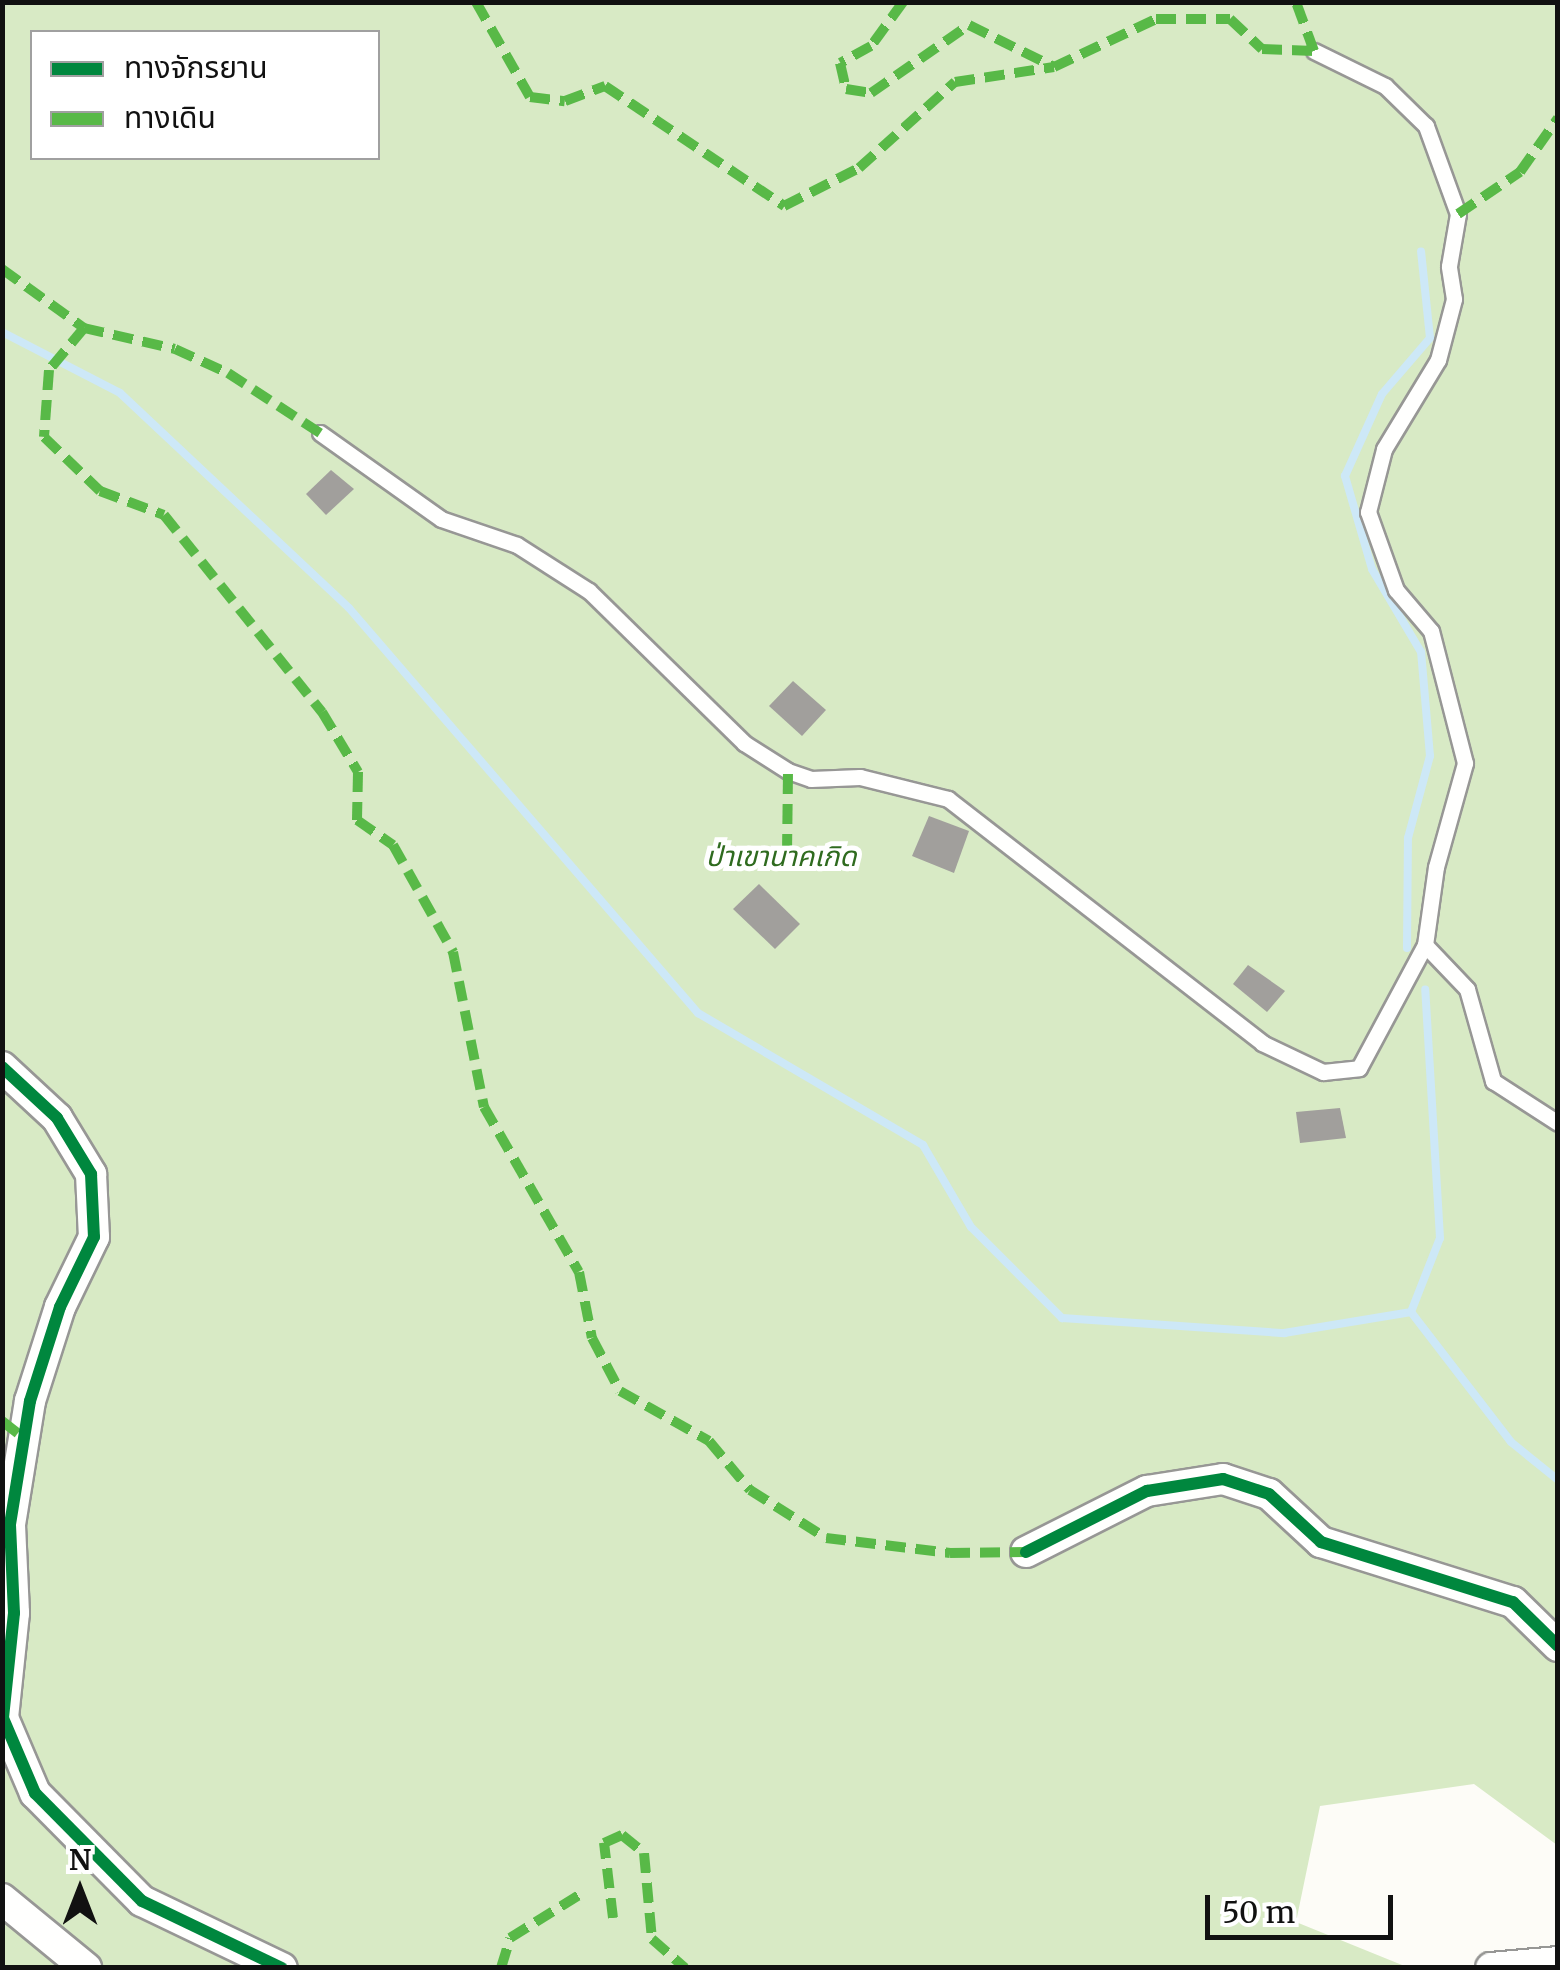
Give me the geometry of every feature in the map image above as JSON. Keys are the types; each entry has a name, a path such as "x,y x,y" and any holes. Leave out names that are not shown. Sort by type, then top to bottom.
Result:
{"street":[{"path":"2,1067 57,1118 90,1174 94,1238 60,1307 30,1401 10,1525 14,1614 3,1718 35,1793 142,1901 282,1968"},
{"path":"1026,1552 1147,1491 1222,1479 1269,1494 1321,1542 1513,1602 1558,1646"},
{"path":"2,1899 86,1968"},
{"path":"1491,1968 1558,1962"}],"lane":[{"path":"320,433 441,519 518,545 589,592 744,743 811,779 860,777 948,800 1262,1044 1324,1072 1359,1068 1426,945 1436,867 1466,763 1431,630 1396,590 1368,512 1384,448 1438,360 1454,299 1449,266 1458,214 1426,126 1385,86 1314,51"},
{"path":"1426,945 1468,988 1492,1082 1558,1124"}],"green space":[{"name":"ป่าเขานาคเกิด","path":"3,3 1557,3 1557,1845 1474,1784 1320,1806 1296,1922 1407,1967 3,1968"}],"building":[{"path":"331,470 354,489 326,515 306,494"},
{"path":"793,681 826,710 802,736 769,706"},
{"path":"929,816 969,831 954,873 912,856"},
{"path":"759,884 800,924 775,949 733,909"},
{"path":"1248,965 1285,991 1267,1012 1233,984"},
{"path":"1340,1108 1346,1138 1300,1143 1296,1112"}],"waterway":[{"path":"1407,948 1408,838 1430,756 1421,652 1372,569 1345,476 1382,394 1430,338 1421,251"},
{"path":"2,332 120,393 349,608 698,1013 923,1145 971,1227 1062,1318 1284,1333 1411,1312 1511,1442 1558,1480"},
{"path":"1411,1312 1440,1238 1425,989"}],"marked path":[{"path":"476,2 530,97 565,101 605,86 784,206 859,168 955,82 1054,67 1156,19 1230,19 1262,49 1314,51 1296,2"},
{"path":"903,2 871,46 840,63 846,89 871,93 969,25 1054,67"},
{"path":"1458,214 1520,172 1558,118"},
{"path":"2,269 84,328 175,349 228,373 320,433"},
{"path":"84,328 49,370 44,437 100,491 164,515 322,712 358,772 357,820 393,845 453,952 484,1107 579,1272 592,1338 620,1391 709,1441 750,1490 826,1538 950,1553 1026,1552"},
{"path":"787,854 788,771"},
{"path":"2,1421 24,1438"},
{"path":"613,1918 604,1843 622,1835 644,1853 652,1939 685,1968"},
{"path":"501,1968 510,1938 579,1895"}],"cycle path":[{"path":"2,1067 57,1118 91,1174 94,1237 60,1307 30,1401 10,1525 14,1613 3,1718 35,1793 142,1901 282,1968"},
{"path":"1026,1552 1147,1491 1223,1479 1269,1494 1321,1542 1513,1602 1558,1646"}]}
